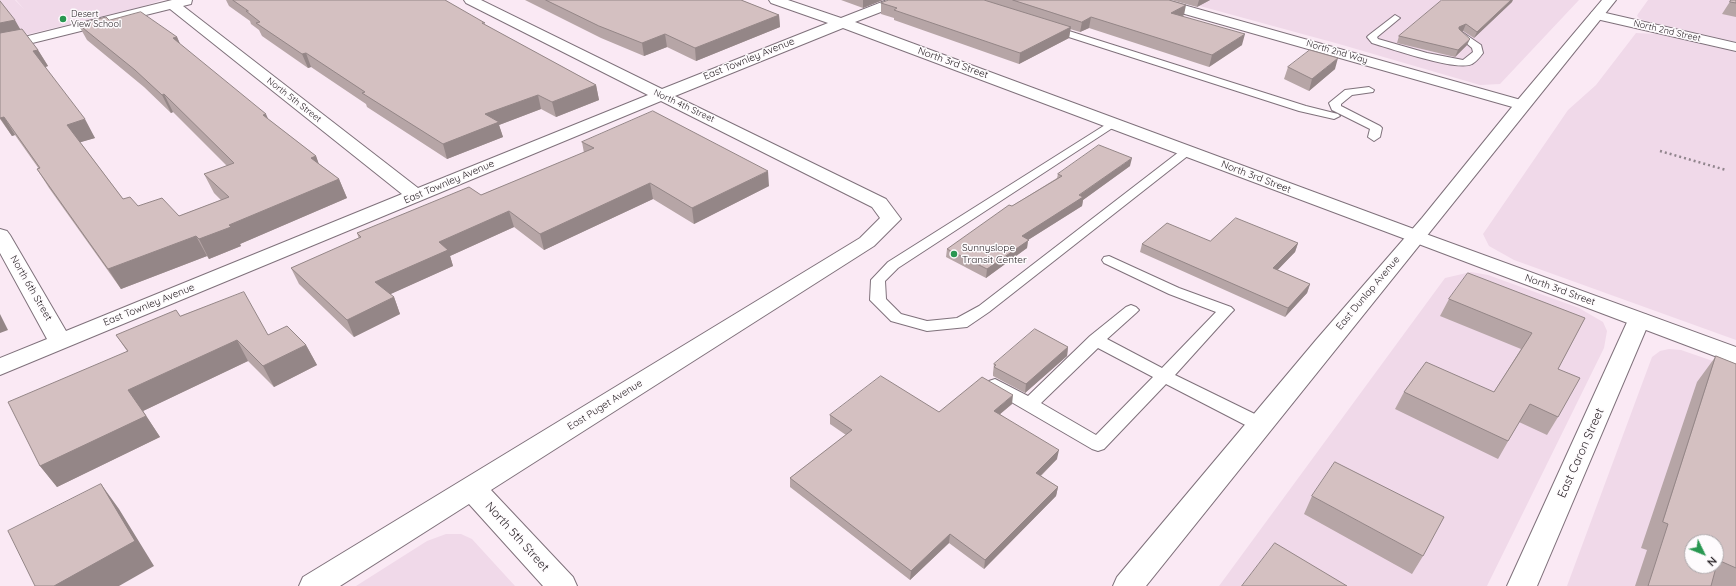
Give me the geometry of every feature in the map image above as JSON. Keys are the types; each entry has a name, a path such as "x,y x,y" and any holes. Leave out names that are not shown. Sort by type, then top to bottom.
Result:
{"street":[{"path":"0,47 189,0"},
{"name":"North 4th Street","path":"471,0 879,203 891,219"},
{"name":"North 3rd Street","path":"776,0 1112,123 1736,356"},
{"name":"East Townley Avenue","path":"0,367 661,95 899,0"},
{"name":"North 2nd Way","path":"1151,0 1522,105"},
{"name":"East Dunlap Avenue","path":"1128,586 1609,0"},
{"name":"North 5th Street","path":"172,4 416,196"},
{"name":"North 2nd Street","path":"1597,15 1736,47"},
{"name":"East Puget Avenue","path":"314,586 867,242 891,219"},
{"name":"North 6th Street","path":"0,235 61,342"},
{"name":"East Caron Street","path":"1522,586 1639,320"},
{"name":"North 5th Street","path":"472,488 562,586"}],"lane":[{"path":"1395,18 1372,37 1375,41 1425,56 1463,63 1469,62 1478,53 1477,47 1462,35"},
{"path":"1042,26 1303,109 1334,116"},
{"path":"1369,90 1349,92 1335,103 1336,108 1342,112 1376,128 1374,137"},
{"path":"1112,123 893,265 878,280 878,300 896,318 921,325 927,326 961,323 984,309 1188,152"},
{"path":"988,381 1098,444 1226,310 1174,291 1109,260"},
{"path":"1030,405 1096,340 1131,310"},
{"path":"1096,340 1261,425"}],"path":[{"path":"1660,151 1726,170"}],"shaded area":[{"name":"Desert View School","path":"0,0 15,0 24,9 16,0 162,0 141,7 0,41"},
{"path":"1178,0 1579,0 1500,84 1480,85 1339,44"},
{"path":"1648,0 1736,0 1736,42 1640,19 1637,16"},
{"path":"1636,33 1657,34 1736,52 1736,340 1514,260 1489,246 1483,234 1568,110 1596,85"},
{"path":"1471,272 1488,275 1579,308 1603,322 1607,331 1604,348 1487,586 1219,586 1445,278"},
{"path":"1669,349 1681,350 1736,369 1736,586 1567,586 1652,357 1660,351"},
{"path":"446,534 461,534 472,539 515,586 356,586 427,541"}],"building":[{"path":"233,0 445,0 485,23 482,23 596,85 552,102 538,95 485,114 499,122 443,144 362,93 365,92 306,53 302,54 256,23 260,22"},
{"path":"546,0 741,0 779,15 695,48 665,34 642,43 599,26"},
{"path":"889,0 984,0 1071,27 1020,53 894,10 897,8 881,3"},
{"path":"1013,0 1169,0 1186,5 1171,13 1245,34 1212,55 1091,17 1082,22"},
{"path":"1442,0 1511,0 1477,32 1466,24 1459,27 1459,29 1470,39 1458,50 1399,36"},
{"path":"1731,0 1736,0 1736,3 1730,2"},
{"path":"0,1 15,20 0,23"},
{"path":"141,12 177,37 173,38 266,114 263,115 316,156 311,158 339,179 229,225 231,227 199,239 196,236 108,269 37,169 40,168 4,117 0,118 0,33 22,29 38,50 33,51 85,119 67,125 123,199 130,197 138,206 162,198 179,216 229,197 204,174 234,163 164,94 162,95 135,70 78,24 106,17 109,20"},
{"path":"1310,50 1338,58 1312,79 1288,67"},
{"path":"653,111 768,171 692,208 650,183 540,234 509,211 439,242 448,250 375,282 394,297 347,320 291,268 361,237 357,233 469,187 481,195 594,148 582,142"},
{"path":"1099,145 1132,158 1079,195 1083,197 1022,236 1029,240 987,269 947,249 1009,205 1012,206 1062,176 1058,174"},
{"path":"1236,218 1298,243 1273,268 1310,284 1288,308 1142,244 1167,223 1210,241"},
{"path":"1468,273 1585,318 1558,369 1580,378 1558,417 1530,404 1508,441 1404,392 1426,362 1494,392 1532,333 1449,299"},
{"path":"244,292 268,335 287,326 306,345 263,366 237,340 128,390 146,416 40,466 8,402 128,351 116,335 176,310 180,316"},
{"path":"1035,329 1068,347 1026,384 994,367 996,365 994,364"},
{"path":"1716,356 1736,364 1736,568 1724,563 1724,534 1684,534 1684,574 1714,574 1711,586 1648,586 1668,524 1663,522"},
{"path":"881,376 939,412 982,377 1013,395 994,411 1059,450 1036,473 1058,487 985,560 950,534 911,571 790,478 852,430 830,415"},
{"path":"1335,462 1444,517 1423,556 1312,496"},
{"path":"101,484 135,541 54,586 35,586 8,531"},
{"path":"1275,543 1347,586 1242,586"}],"place":[{"name":"Desert View School","path":"63,19"},
{"name":"Sunnyslope Transit Center","path":"954,254"}]}
